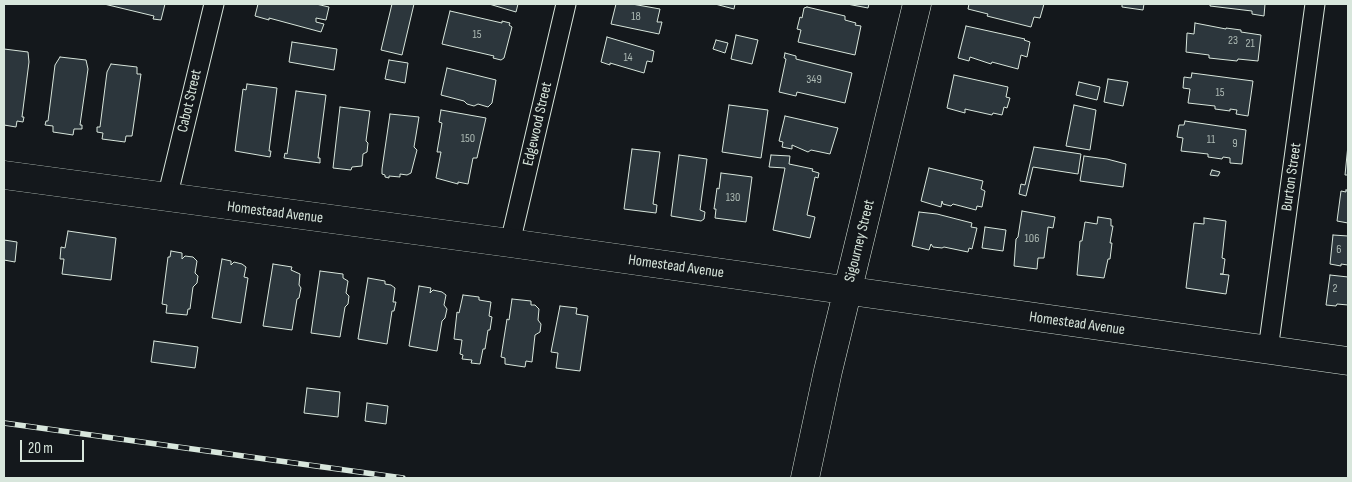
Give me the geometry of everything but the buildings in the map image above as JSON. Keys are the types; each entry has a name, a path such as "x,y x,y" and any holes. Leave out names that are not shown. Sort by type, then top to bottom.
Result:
{"main road":[{"name":"Sigourney Street","path":"805,478 826,381 917,4"},
{"name":"Homestead Avenue","path":"4,175 1348,361"}],"street":[{"name":"Cabot Street","path":"167,198 214,4"},
{"name":"Edgewood Street","path":"510,244 566,4"},
{"name":"Burton Street","path":"1268,350 1316,4"}],"railway":[{"path":"4,423 403,478"}]}
